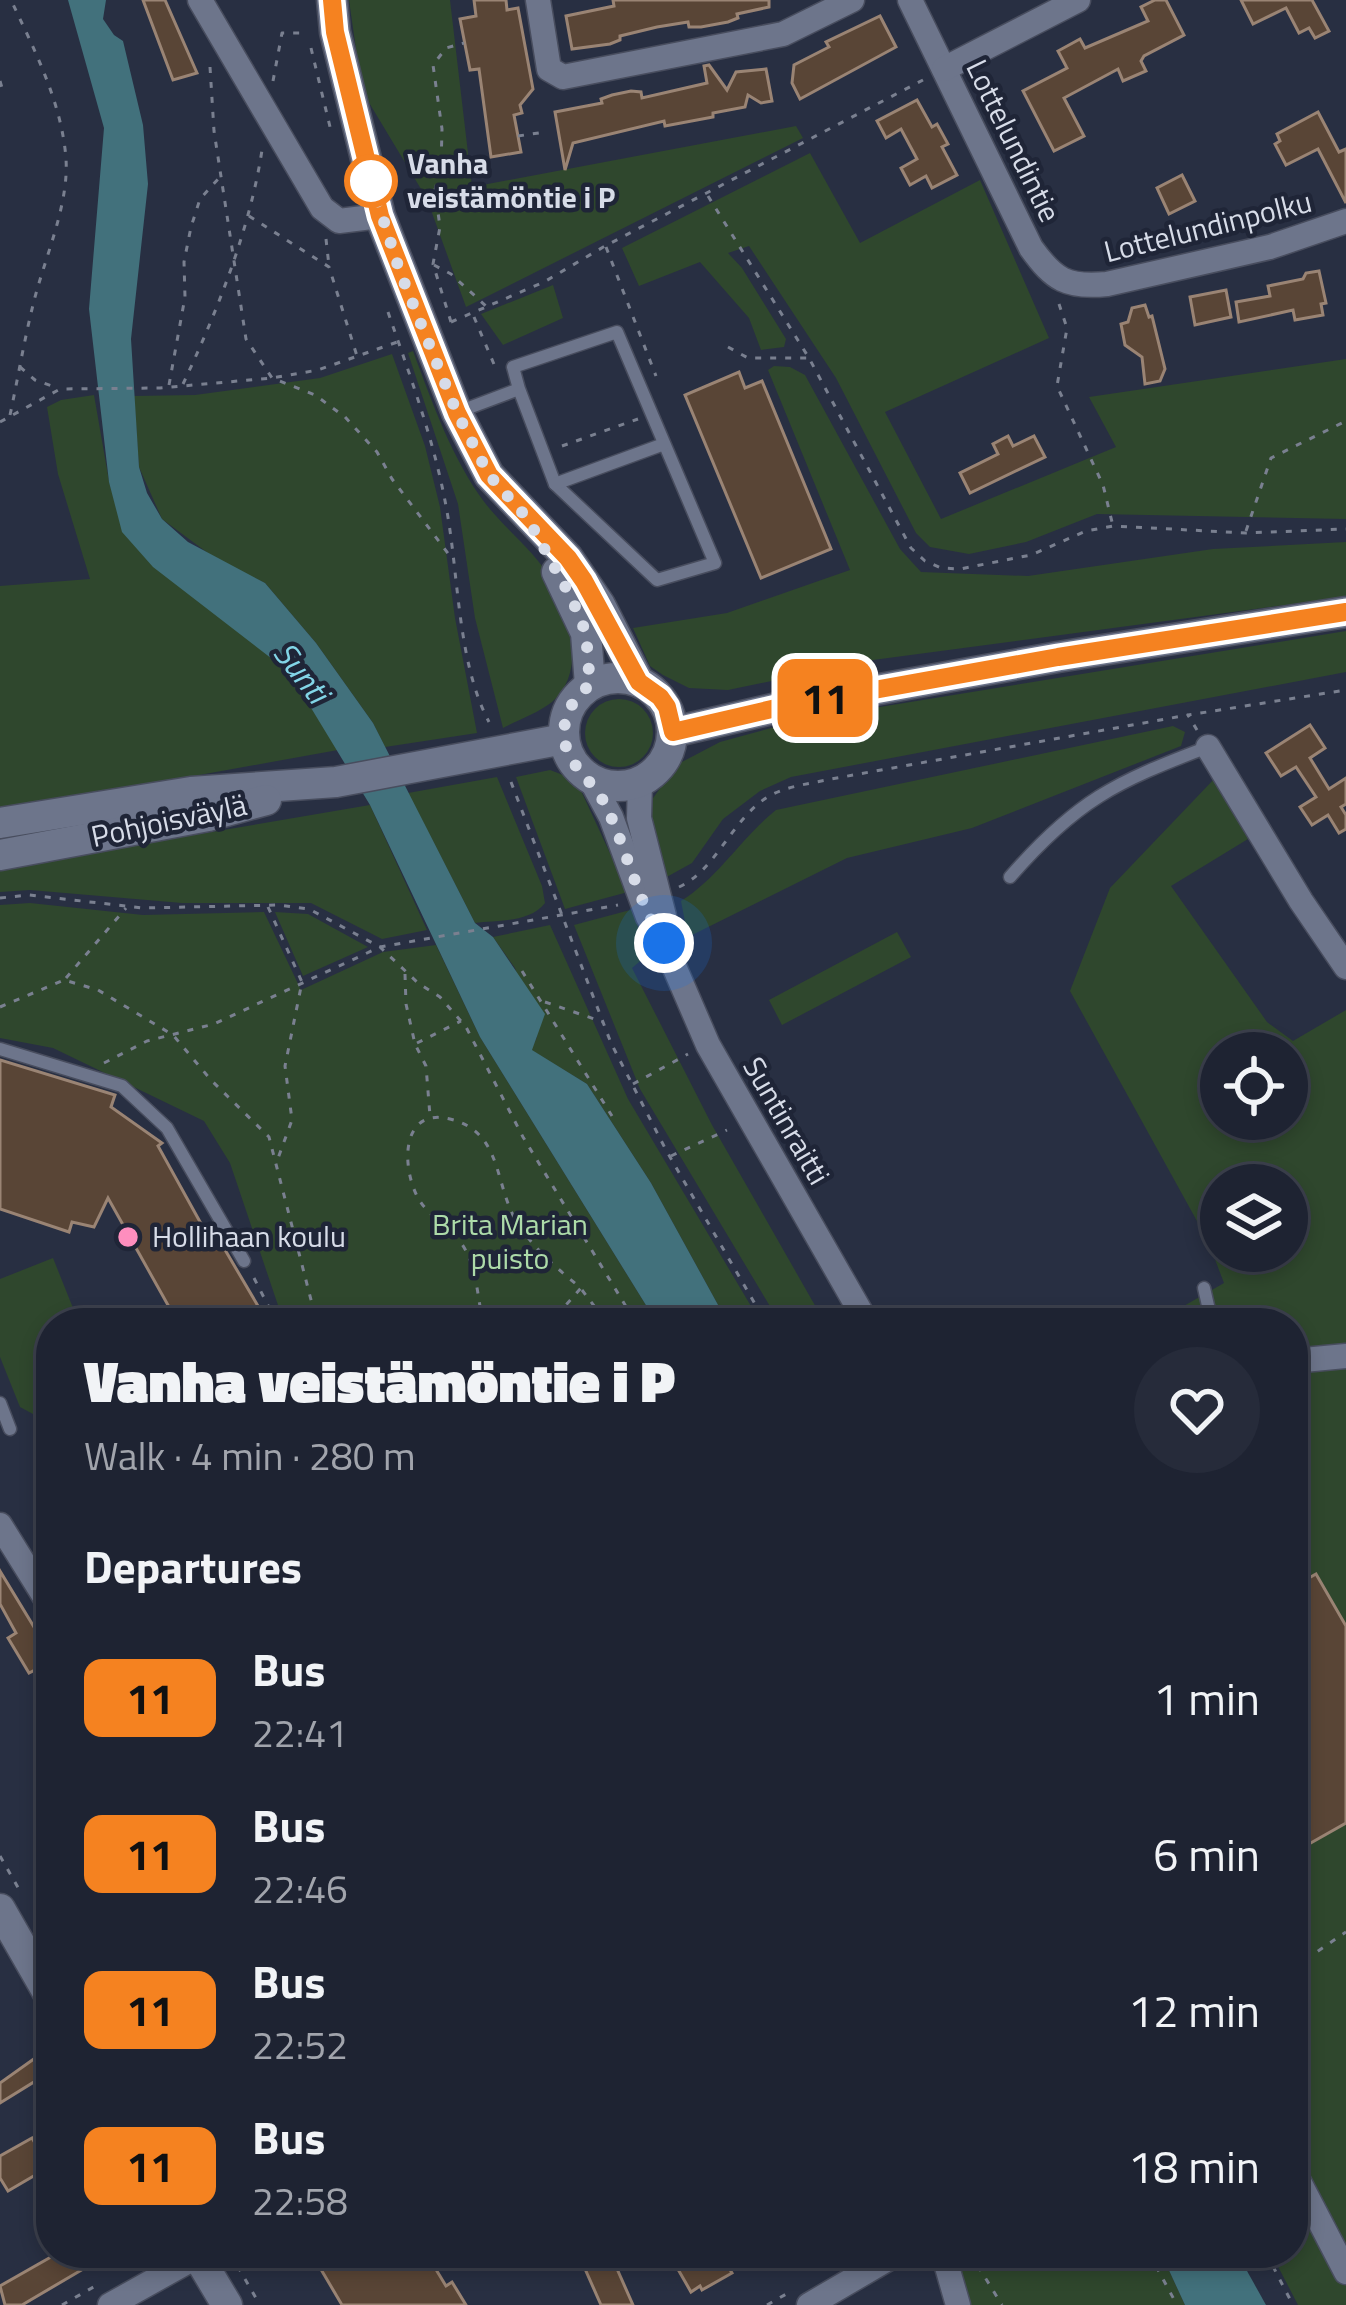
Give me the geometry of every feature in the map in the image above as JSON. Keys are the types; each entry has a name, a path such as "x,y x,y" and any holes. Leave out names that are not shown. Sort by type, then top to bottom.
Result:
{"main road":[{"path":"332,0 335,32 380,216 457,413 489,475 568,558 600,605 639,682"},
{"path":"528,519 586,633 590,685"},
{"path":"673,732 785,706 1036,661 1346,612"},
{"path":"615,678 639,682 660,697 673,732 661,767 640,782 616,787 591,780 573,763 564,739 572,703 590,685 615,678"},
{"name":"Pohjoisväylä","path":"0,855 208,816 336,782 564,739"},
{"name":"Pohjoisväylä","path":"0,824 191,791 336,782"},
{"path":"0,1909 36,1973"},
{"path":"207,2268 227,2305"}],"street":[{"path":"200,0 322,208 339,221 380,216"},
{"path":"538,0 549,69 562,77 783,34 852,0"},
{"name":"Lottelundintie","path":"910,0 1031,248 1050,274"},
{"path":"944,69 1078,0"},
{"name":"Lottelundinpolku","path":"1050,274 1084,286 1270,247 1346,221"},
{"path":"1208,747 1346,967"},
{"name":"Suntinraitti","path":"591,780 650,896"},
{"name":"Suntinraitti","path":"640,782 639,818 650,896 664,943 708,1045 858,1308"},
{"path":"1308,1360 1346,1356"},
{"path":"0,1525 36,1583"},
{"path":"1308,2199 1346,2272"},
{"path":"110,2305 175,2268"},
{"path":"809,2305 872,2268"},
{"path":"947,2268 958,2305"}],"lane":[{"path":"617,332 652,414 715,563 657,580 555,484 512,391 513,367 617,332"},
{"path":"457,413 512,391"},
{"path":"555,484 664,444"},
{"path":"1010,877 1047,835 1097,794 1208,747"},
{"path":"0,1049 122,1086 167,1128 244,1261"},
{"path":"1204,1288 1209,1308"},
{"path":"0,1403 10,1429"}],"path":[{"path":"10,417 67,161 57,111 11,0"},
{"path":"182,386 205,339 248,214 282,33 309,33 335,144"},
{"path":"452,322 433,264 440,226 435,190 442,128 433,65 446,48 464,43"},
{"path":"210,63 214,131 246,339 272,378 315,395 345,417 377,452 455,563"},
{"path":"443,325 544,282 605,245 944,69"},
{"path":"0,81 2,88"},
{"path":"518,136 545,132"},
{"path":"169,387 182,321 184,262 191,227 200,199 222,175"},
{"path":"706,193 809,358 911,548 925,561 941,568 990,565 1113,526 1246,533 1346,529"},
{"path":"248,214 329,267 357,357"},
{"path":"605,245 656,376"},
{"path":"433,264 487,307"},
{"path":"1050,274 1066,328 1057,386 1103,485 1113,526"},
{"path":"385,302 433,446 472,678 489,722"},
{"path":"472,314 512,391"},
{"path":"20,367 34,380 60,388 160,388 272,378 406,339"},
{"path":"728,347 748,358 809,358"},
{"path":"0,422 60,388"},
{"path":"544,453 652,414"},
{"path":"1246,533 1271,458 1346,421"},
{"path":"82,1072 147,1041 214,1024 380,947 561,917 650,896 693,880 745,816 775,793 830,779 1346,689"},
{"path":"1187,716 1208,747"},
{"path":"511,782 561,917 632,1085 757,1308"},
{"path":"0,898 29,896 127,907 309,909 380,947 461,1021 627,1308"},
{"path":"268,905 302,982 285,1066 292,1120 277,1161"},
{"path":"0,1007 64,980 127,907"},
{"path":"522,971 612,1116"},
{"path":"405,972 406,1004 426,1066 430,1116"},
{"path":"64,980 98,990 173,1035 268,1137 313,1308"},
{"path":"543,1002 603,1022"},
{"path":"416,1044 461,1021"},
{"path":"632,1085 708,1045"},
{"path":"480,1308 467,1253 417,1196 410,1169 411,1132 430,1116 457,1120 492,1149 513,1216 596,1308"},
{"path":"670,1156 752,1121"},
{"path":"244,1261 269,1308"},
{"path":"563,1308 581,1288"},
{"path":"1308,1958 1346,1932"},
{"path":"239,2268 260,2305"},
{"path":"979,2268 1002,2305"},
{"path":"1157,2268 1177,2305"},
{"path":"1274,2268 1293,2305"}],"green space":[{"path":"349,0 450,0 472,187 796,126 803,138 466,307 427,199 362,91"},
{"path":"810,153 860,243 980,180 1049,338 885,412 941,519 1116,447 1089,397 1346,359 1346,519 1097,514 1026,542 969,554 930,547 916,533 836,378 749,246 728,253 786,339 784,347 761,350 749,318 700,262 639,286 622,248"},
{"path":"553,285 563,318 503,345 481,314"},
{"path":"413,351 462,468 485,503 545,570 570,627 572,660 563,690 546,706 503,728 475,618 458,504 408,353"},
{"path":"392,354 425,446 440,507 477,733 385,747 316,643 265,583 220,562 162,519 139,467 134,396 195,395 320,378"},
{"path":"774,366 805,375 900,549 921,572 1028,576 1213,549 1346,542 1346,597 873,660 728,690 689,688 650,666 633,628 727,613 850,570 768,370"},
{"path":"94,395 123,532 276,662 338,750 0,811 0,586 90,579 58,474 47,407"},
{"path":"1346,631 1346,672 791,777 760,791 723,819 692,863 663,879 649,815 653,798 678,764 720,742 800,720"},
{"path":"619,699 643,709 653,733 643,757 619,767 595,757 585,733 595,709"},
{"path":"1173,726 1185,732 1181,746 972,828 847,858 688,937 681,901 776,810"},
{"path":"550,770 576,780 628,892 565,909 516,777"},
{"path":"497,777 545,903 522,917 475,923 408,793"},
{"path":"1216,777 1248,839 1171,886 1267,1022 1281,1032 1200,1032 1200,1140 1308,1140 1308,1032 1346,1010 1346,2305 1298,2305 1279,2268 1308,2268 1308,1308 1180,1308 1224,1283 1220,1272 1308,1272 1308,1164 1200,1164 1200,1227 1070,991 1110,888"},
{"path":"370,805 427,930 382,939 311,903 182,903 30,890 0,892 0,868"},
{"name":"Brita Marian puisto","path":"30,903 143,915 264,912 301,990 383,952 436,945 480,1037 648,1308 279,1308 230,1163 204,1121 53,1048 0,1038 0,905"},
{"path":"634,909 645,957 632,968 712,1125 816,1308 771,1308 640,1089 574,925"},
{"path":"275,912 308,914 368,947 303,976"},
{"path":"550,925 628,1099 752,1308 720,1308 651,1183 587,1084 531,1050 537,1037 515,968 493,937"},
{"path":"897,932 911,957 782,1025 769,1000"},
{"path":"53,1258 73,1308 36,1308 33,1414 20,1407 0,1357 0,1279"},
{"path":"960,2268 1168,2268 1185,2305 971,2305"}],"water":[{"name":"Sunti","path":"68,0 106,0 103,19 123,41 143,125 148,184 131,339 139,467 147,493 162,519 188,542 265,583 316,643 373,723 475,923 493,937 545,1014 532,1050 587,1084 651,1183 720,1308 648,1308 480,1037 370,805 305,698 276,662 153,567 122,532 109,482 89,309 104,128"},
{"path":"1168,2268 1245,2268 1266,2305 1185,2305"}],"building":[{"path":"143,0 165,0 197,73 173,80"},
{"path":"474,0 506,0 507,10 518,8 533,89 520,105 522,113 514,115 521,152 491,157 479,69 470,70 460,19 476,16"},
{"path":"613,0 769,0 769,7 737,14 738,18 728,22 657,27 620,36 610,44 572,49 566,16 614,6"},
{"path":"1166,0 1184,35 1144,56 1141,61 1146,71 1123,81 1118,69 1064,98 1084,136 1054,151 1023,91 1067,68 1058,51 1080,39 1085,48 1148,21 1141,7"},
{"path":"1241,0 1312,0 1329,31 1315,38 1309,28 1299,33 1286,8 1253,24"},
{"path":"880,16 896,47 800,99 792,83 794,65 829,47 826,42"},
{"path":"709,65 727,90 736,72 766,69 772,101 761,103 748,95 745,107 713,113 713,117 665,126 664,121 573,143 565,170 555,112 602,103 601,99 631,91 641,92 642,98 707,83 704,66"},
{"path":"917,100 948,144 942,147 957,175 932,188 926,176 910,185 901,168 917,159 901,129 886,138 877,121"},
{"path":"1318,112 1339,152 1346,149 1346,203 1318,149 1286,165 1275,144 1280,141 1277,134"},
{"path":"1182,175 1195,201 1169,214 1157,188"},
{"path":"1319,271 1326,303 1321,304 1323,315 1295,320 1293,310 1239,322 1236,302 1270,296 1268,286"},
{"path":"1226,290 1231,317 1195,325 1190,297"},
{"path":"1145,305 1165,369 1160,381 1145,384 1142,357 1125,345 1121,324 1128,322 1132,308"},
{"path":"739,372 745,388 762,381 831,549 761,578 685,395"},
{"path":"1008,436 1013,446 1034,436 1045,457 970,493 960,473 998,454 993,444"},
{"path":"1310,725 1325,748 1310,758 1329,789 1346,778 1346,804 1341,807 1346,829 1339,833 1328,815 1312,825 1300,807 1316,797 1296,767 1281,776 1266,753"},
{"path":"0,1060 115,1095 111,1107 162,1143 158,1146 204,1229 211,1226 259,1308 170,1308 108,1198 94,1227 72,1222 69,1232 0,1209"},
{"path":"0,1571 36,1630 36,1672 29,1673 8,1638 16,1633 0,1604"},
{"path":"1316,1574 1346,1626 1346,1823 1308,1845 1308,1579"},
{"path":"36,2057 36,2086 34,2082 0,2103 0,2083"},
{"path":"32,2138 36,2175 8,2191 0,2178 0,2156"},
{"path":"36,2266 85,2268 22,2305 5,2305 0,2286"},
{"path":"320,2268 435,2268 446,2286 452,2282 466,2305 342,2305"},
{"path":"585,2268 617,2268 633,2305 601,2305"},
{"path":"677,2268 729,2268 732,2273 702,2290 700,2286 691,2292"}],"bus line":[{"name":"11","path":"332,0 335,32 380,216 457,413 489,475 584,581 639,682 667,707 673,732 785,706 1058,657 1346,612"}],"place":[{"name":"Vanha veistämöntie i P","path":"371,181"},
{"name":"Hollihaan koulu","path":"128,1237"}],"route":[{"path":"371,181 400,272 473,447 489,475 528,519 586,633 590,685 567,714 567,751 604,804 648,917 664,943"}]}
